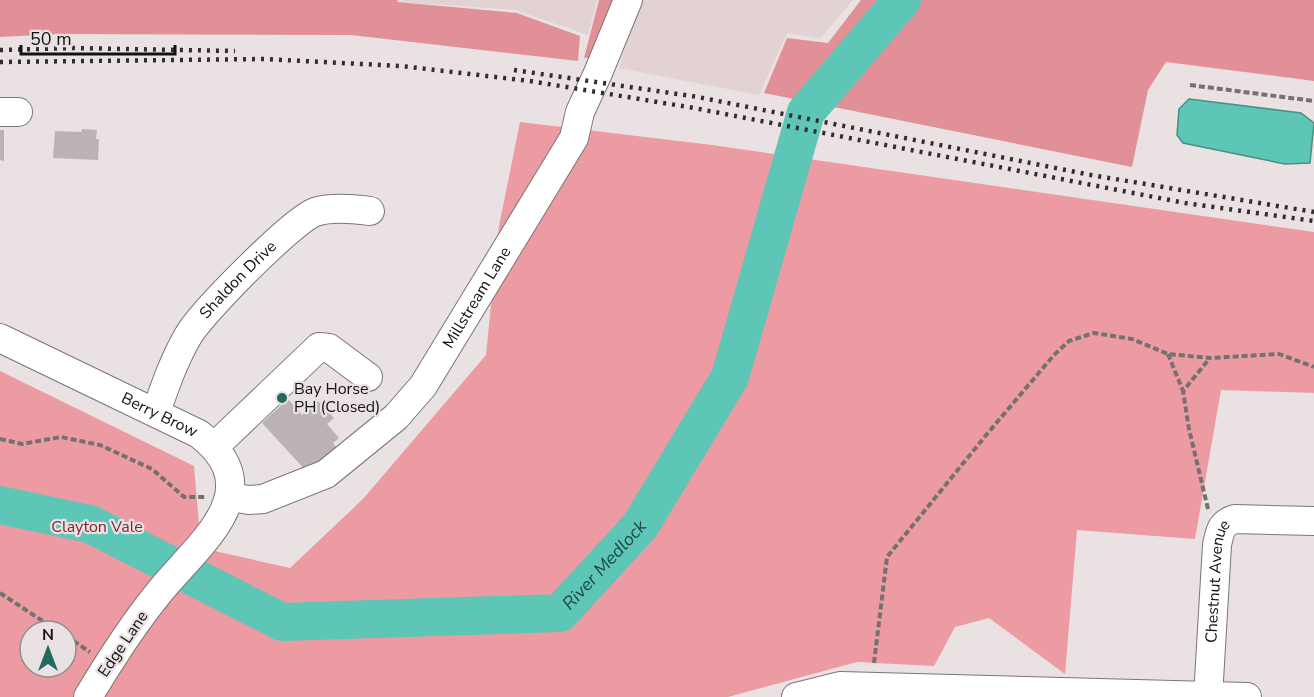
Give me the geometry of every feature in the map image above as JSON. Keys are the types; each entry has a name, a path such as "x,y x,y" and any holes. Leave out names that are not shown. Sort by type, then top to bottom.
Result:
{"street":[{"name":"Millstream Lane","path":"230,497 249,500 263,499 326,474 396,417 423,386 574,138 580,112 628,0"},
{"name":"Shaldon Drive","path":"156,412 172,368 189,334 221,296 295,224 316,211 351,209 370,211"},
{"name":"Berry Brow","path":"0,338 199,434 215,446 227,465 230,497"},
{"path":"215,446 319,347 329,348 368,377"},
{"name":"Edge Lane","path":"88,697 124,637 159,592 201,548 224,513 230,497"},
{"name":"Chestnut Avenue","path":"1208,696 1220,528 1226,521 1235,519 1314,521"},
{"path":"796,697 840,686 873,686 932,693 1247,697"}],"path":[{"path":"1190,85 1314,101"},
{"path":"873,686 887,557 987,434 1054,355 1069,341 1095,333 1132,339 1167,354 1210,358 1279,354 1314,367"},
{"path":"1167,354 1183,391 1189,429 1208,510"},
{"path":"1183,391 1210,358"},
{"path":"0,439 22,444 61,437 100,445 152,469 184,497 230,497"},
{"path":"0,592 40,619"}],"shaded area":[{"path":"0,0 398,0 397,2 517,13 580,36 578,61 351,35 61,34 0,37"},
{"path":"403,0 597,0 588,35 516,10 401,2"},
{"path":"599,0 616,0 597,57 584,58"},
{"path":"639,0 853,0 820,39 787,33 759,95 619,68"},
{"path":"861,0 1314,0 1314,81 1166,62 1148,90 1132,167 764,93 787,38 828,43"},
{"path":"1189,99 1301,113 1314,123 1310,163 1285,164 1183,143 1177,135 1179,109"}],"green space":[{"name":"Clayton Vale","path":"520,122 712,145 1314,232 1314,393 1221,390 1195,539 1077,530 1065,674 989,618 955,627 934,666 857,662 728,697 0,697 0,371 194,466 201,548 290,568 363,499 486,355 499,226"}],"building":[{"path":"82,129 97,130 98,160 53,158 55,131 81,132"},
{"path":"0,130 4,130 4,161 0,160"},
{"path":"288,399 302,415 318,401 334,418 327,424 339,438 333,443 336,447 308,473 262,423"}],"waterway":[{"name":"River Medlock","path":"0,505 90,524 282,622 560,613 640,526 730,377 806,112 902,0"}],"railway":[{"path":"0,50 72,48 235,51"},
{"path":"0,62 264,59 401,66 530,81 694,108 1185,203 1314,221"},
{"path":"514,70 698,97 1091,175 1314,212"}],"place":[{"name":"Bay Horse PH (Closed)","path":"282,398"}]}
